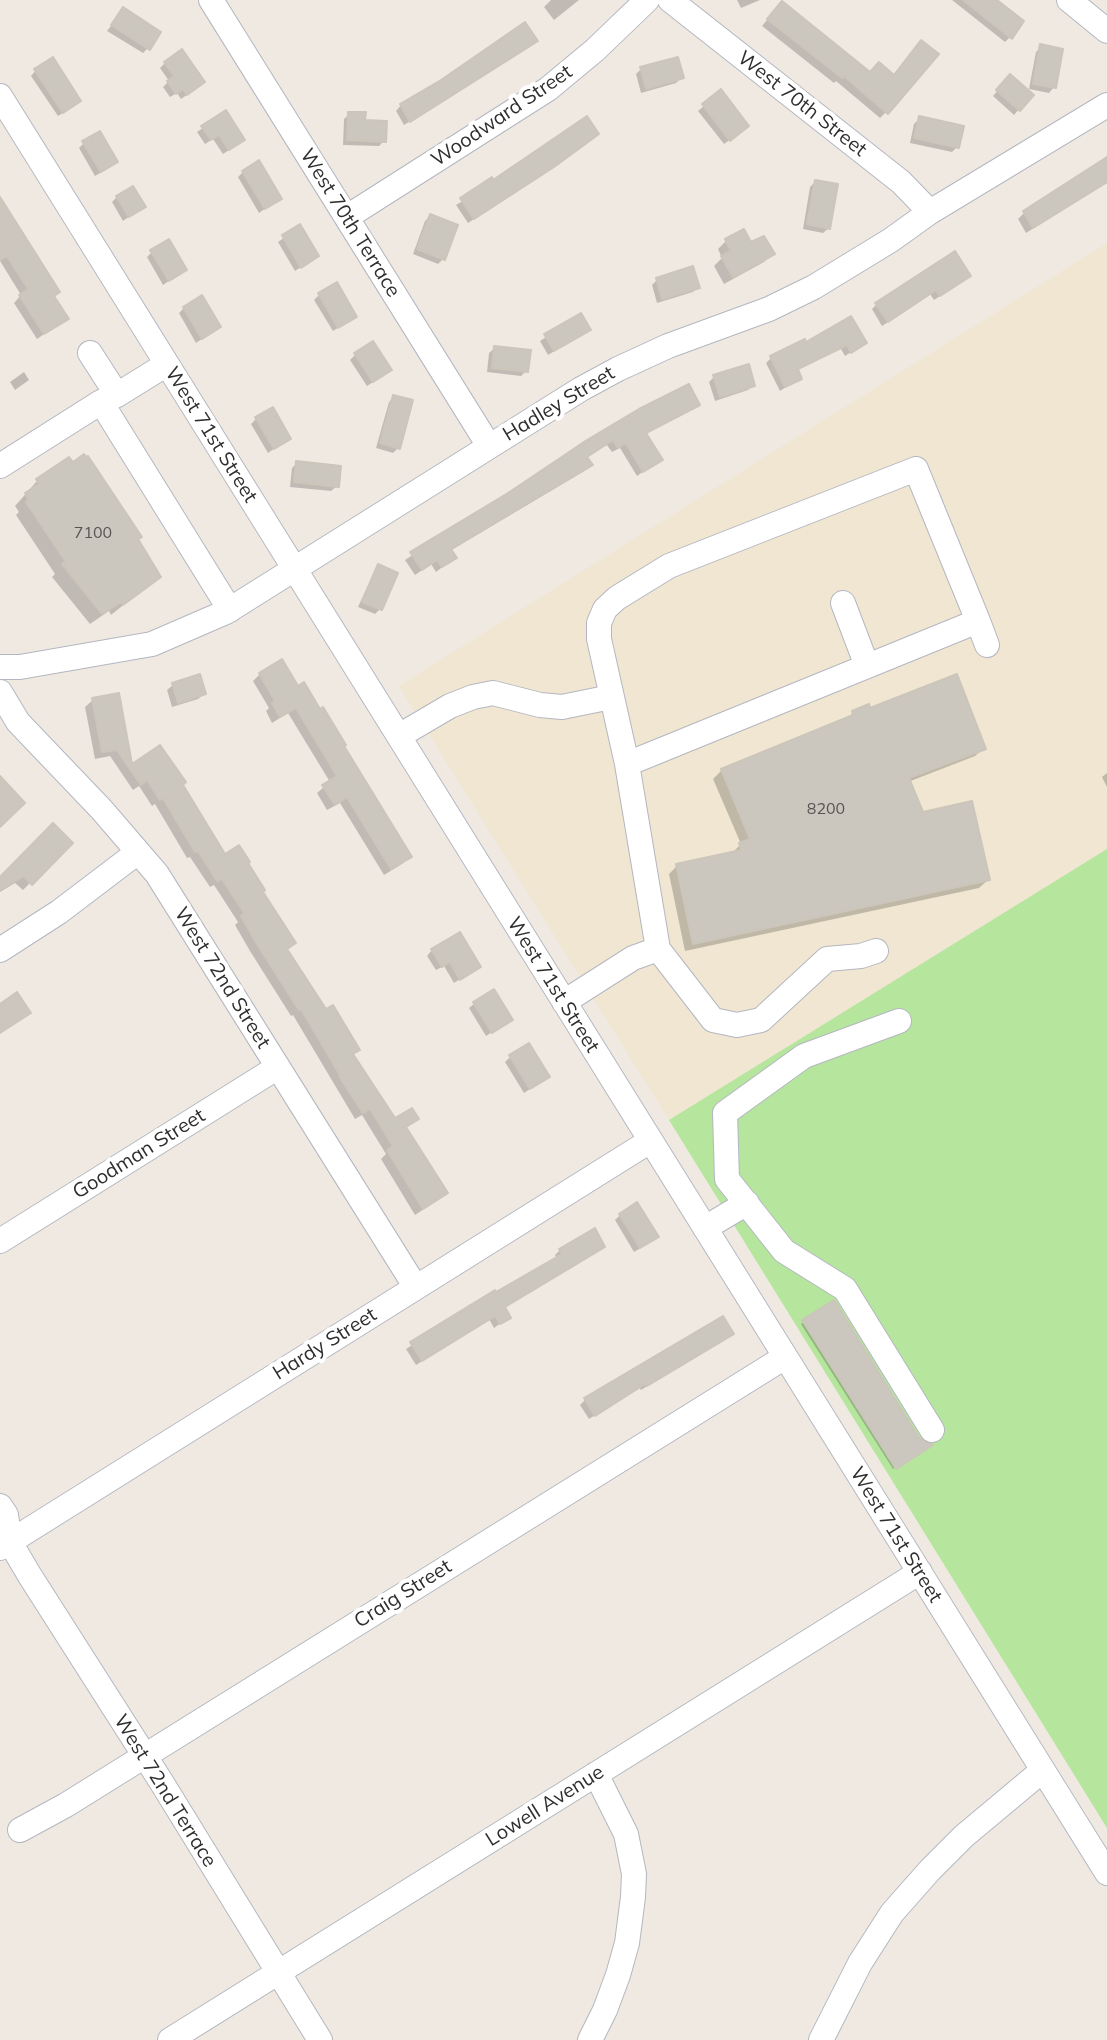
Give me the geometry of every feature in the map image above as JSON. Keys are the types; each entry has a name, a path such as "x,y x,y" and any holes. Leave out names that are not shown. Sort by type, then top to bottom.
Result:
{"street":[{"name":"West 70th Terrace","path":"211,0 489,446"},
{"name":"Woodward Street","path":"347,217 548,89 595,50 647,0"},
{"name":"West 70th Street","path":"670,0 901,182 930,212"},
{"path":"1069,0 1107,31"},
{"name":"West 71st Street","path":"0,96 1107,1873"},
{"name":"Hadley Street","path":"0,667 20,667 152,644 230,610 489,446 618,369 668,346 769,309 814,287 930,212 1107,105"},
{"path":"90,353 109,398 230,610"},
{"path":"0,466 167,364"},
{"path":"876,951 861,956 827,959 761,1020 737,1025 713,1020 658,949 627,764 599,639 599,623 605,609 617,598 669,566 916,469 987,645"},
{"path":"843,603 867,666"},
{"path":"627,764 978,621"},
{"name":"West 72nd Street","path":"0,692 18,722 102,810 157,874 415,1286"},
{"path":"399,736 450,706 493,693 540,705 562,707 611,697"},
{"path":"0,950 59,912 138,852"},
{"path":"564,1002 633,958 658,949"},
{"path":"899,1021 804,1056 725,1113 727,1179 784,1251 845,1289 932,1430"},
{"name":"Goodman Street","path":"0,1241 278,1067"},
{"name":"Hardy Street","path":"3,1541 650,1141"},
{"path":"705,1228 747,1203"},
{"name":"Craig Street","path":"20,1830 66,1805 785,1357"},
{"name":"West 72nd Terrace","path":"0,1506 6,1515 3,1541 144,1756 320,2040"},
{"name":"Lowell Avenue","path":"170,2040 920,1572"},
{"path":"821,2040 860,1963 892,1913 964,1836 1043,1770"},
{"path":"590,2040 605,2010 627,1943 633,1886 626,1834 596,1774"}],"shaded area":[{"path":"1107,243 1107,849 669,1120 399,686"}],"green space":[{"path":"1107,849 1107,1828 669,1120"}],"building":[{"path":"963,0 997,0 1024,21 1012,39"},
{"path":"782,1 870,72 879,62 894,75 921,40 939,54 888,114 844,76 842,78 767,19"},
{"path":"123,7 161,32 150,50 111,25"},
{"path":"525,22 538,41 410,122 400,104 441,80"},
{"path":"1040,44 1063,49 1056,88 1033,84"},
{"path":"182,49 205,82 187,95 183,89 176,94 167,81 174,76 164,62"},
{"path":"53,57 81,101 63,113 34,69"},
{"path":"678,57 684,78 646,89 640,67"},
{"path":"1010,74 1034,95 1020,111 996,90"},
{"path":"721,89 749,126 730,141 702,104"},
{"path":"226,110 245,140 229,150 219,135 211,140 201,126"},
{"path":"348,112 366,112 365,120 387,121 386,142 347,140"},
{"path":"587,116 599,134 474,219 460,198 492,177 493,180"},
{"path":"919,116 964,126 959,148 914,138"},
{"path":"100,131 118,162 101,172 82,141"},
{"path":"1107,157 1107,182 1033,228 1023,211"},
{"path":"259,160 282,199 265,209 242,171"},
{"path":"815,180 838,184 830,229 807,224"},
{"path":"133,186 146,207 129,217 116,196"},
{"path":"0,197 60,292 54,296 69,319 44,334 19,295 28,289 7,256 0,260"},
{"path":"430,214 458,225 445,260 417,249"},
{"path":"300,224 319,256 301,268 282,235"},
{"path":"744,229 751,242 764,236 775,254 733,277 721,256 731,251 725,239"},
{"path":"169,239 187,270 169,281 150,250"},
{"path":"955,251 971,276 940,296 936,290 888,322 875,303"},
{"path":"693,266 700,288 662,299 656,278"},
{"path":"337,282 357,317 338,328 318,293"},
{"path":"202,295 221,327 202,339 183,307"},
{"path":"581,313 591,330 554,351 544,334"},
{"path":"851,316 867,343 851,353 847,345 798,369 802,379 785,387 770,356 805,339 806,342"},
{"path":"373,341 392,370 373,382 354,353"},
{"path":"494,346 531,350 528,372 492,368"},
{"path":"749,364 755,386 720,397 713,375"},
{"path":"689,384 700,405 646,433 663,460 643,472 626,443 618,448 613,440 587,457 593,465 451,549 457,558 442,567 437,560 422,570 410,552 508,493 587,440"},
{"path":"393,395 413,400 400,449 380,443"},
{"path":"273,407 291,439 274,449 255,417"},
{"path":"84,454 142,537 138,539 161,577 123,605 121,602 102,614 62,564 66,562 26,502 29,500 25,493 39,484 36,479 69,457 73,462"},
{"path":"296,461 341,466 339,487 294,482"},
{"path":"378,564 398,573 382,610 362,602"},
{"path":"282,659 298,686 304,682 320,709 323,707 412,857 391,869 347,797 335,805 322,785 337,776 296,708 280,717 259,673"},
{"path":"200,674 206,694 178,703 172,683"},
{"path":"957,674 986,749 909,778 923,812 972,801 990,880 693,944 676,864 741,850 739,843 750,839 721,769 853,715 852,711 869,704 870,708"},
{"path":"119,693 132,764 160,745 186,782 183,785 225,854 239,845 250,862 265,890 263,892 296,943 287,949 326,1009 333,1005 360,1050 353,1054 395,1118 412,1108 419,1119 406,1127 448,1193 423,1209 387,1150 393,1146 370,1109 363,1113 339,1076 301,1009 257,944 241,916 245,914 222,879 217,881 198,851 195,852 163,798 160,800 147,780 141,785 117,750 102,752 92,698"},
{"path":"0,776 25,803 0,827"},
{"path":"53,823 73,843 32,885 24,876 0,890 0,877"},
{"path":"460,932 481,967 460,980 450,962 442,967 431,949"},
{"path":"494,989 513,1020 492,1033 473,1002"},
{"path":"17,992 31,1013 0,1033 0,1004"},
{"path":"529,1043 550,1077 530,1089 509,1055"},
{"path":"637,1202 659,1237 640,1248 619,1214"},
{"path":"595,1228 605,1247 505,1307 511,1318 500,1324 495,1316 422,1361 410,1342 495,1290 562,1254 559,1249"},
{"path":"834,1300 919,1438 933,1445 896,1469 802,1320"},
{"path":"723,1316 734,1334 595,1416 584,1398"}]}
